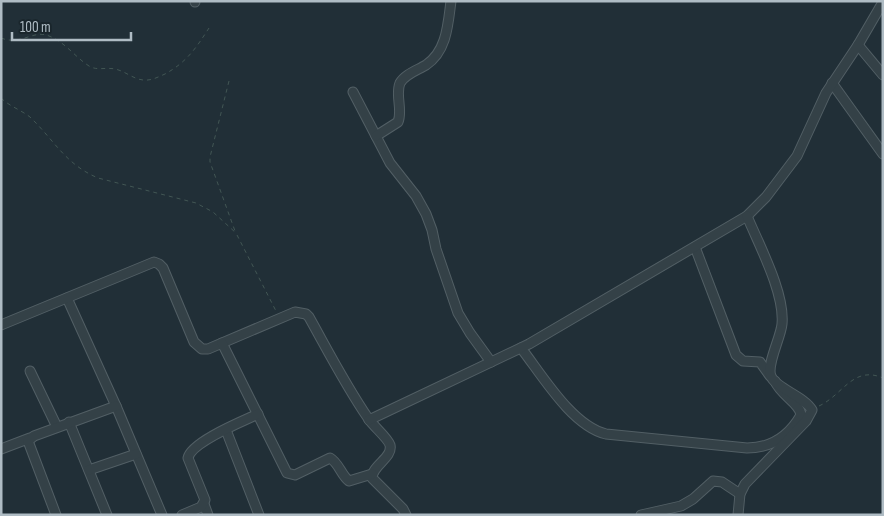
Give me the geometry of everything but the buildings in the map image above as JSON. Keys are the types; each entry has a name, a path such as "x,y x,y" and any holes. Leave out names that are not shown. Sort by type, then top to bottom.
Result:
{"street":[{"path":"376,136 398,122 400,113 400,83 407,76 428,63 440,49 446,34 451,1"},
{"path":"369,420 521,348 747,216 766,197 797,156 822,100 883,2"},
{"path":"858,45 883,75"},
{"path":"832,84 883,154"},
{"path":"353,92 395,170 416,196 426,214 458,313 491,362"},
{"path":"738,515 740,494 751,476 806,421 812,410 808,404 773,380 770,369 782,329 782,303 747,216"},
{"path":"521,348 574,415 593,430 606,434 747,448 772,444 786,435 801,415 800,409 780,391 760,362 743,361 736,355 695,247"},
{"path":"1,325 154,262 163,268 194,342 202,349 208,349 222,343 280,319 295,312 306,314 369,420 390,446 388,455 372,474 349,481 334,460 330,458 295,475 291,475 285,469 222,343"},
{"path":"67,298 116,406 162,515"},
{"path":"30,371 57,427"},
{"path":"1,449 116,406"},
{"path":"208,515 204,504 205,498 188,458 189,453 196,445 258,414"},
{"path":"69,422 107,515"},
{"path":"226,430 258,515"},
{"path":"30,438 28,441 29,445 56,515"},
{"path":"88,470 136,454"},
{"path":"372,474 374,482 403,509 406,515"},
{"path":"641,515 680,506 693,499 713,481 722,482 740,494"},
{"path":"182,515 204,504"}],"path":[{"path":"1,38 8,41 17,41 44,34 56,39 92,68 117,69 135,79 146,81 157,78 180,65 209,28"},
{"path":"229,82 210,157 211,168 236,233 280,319"},
{"path":"1,98 29,116 69,161 87,174 196,203 213,212 236,233"},
{"path":"812,410 827,403 850,382 860,376 873,374 883,378"}]}
